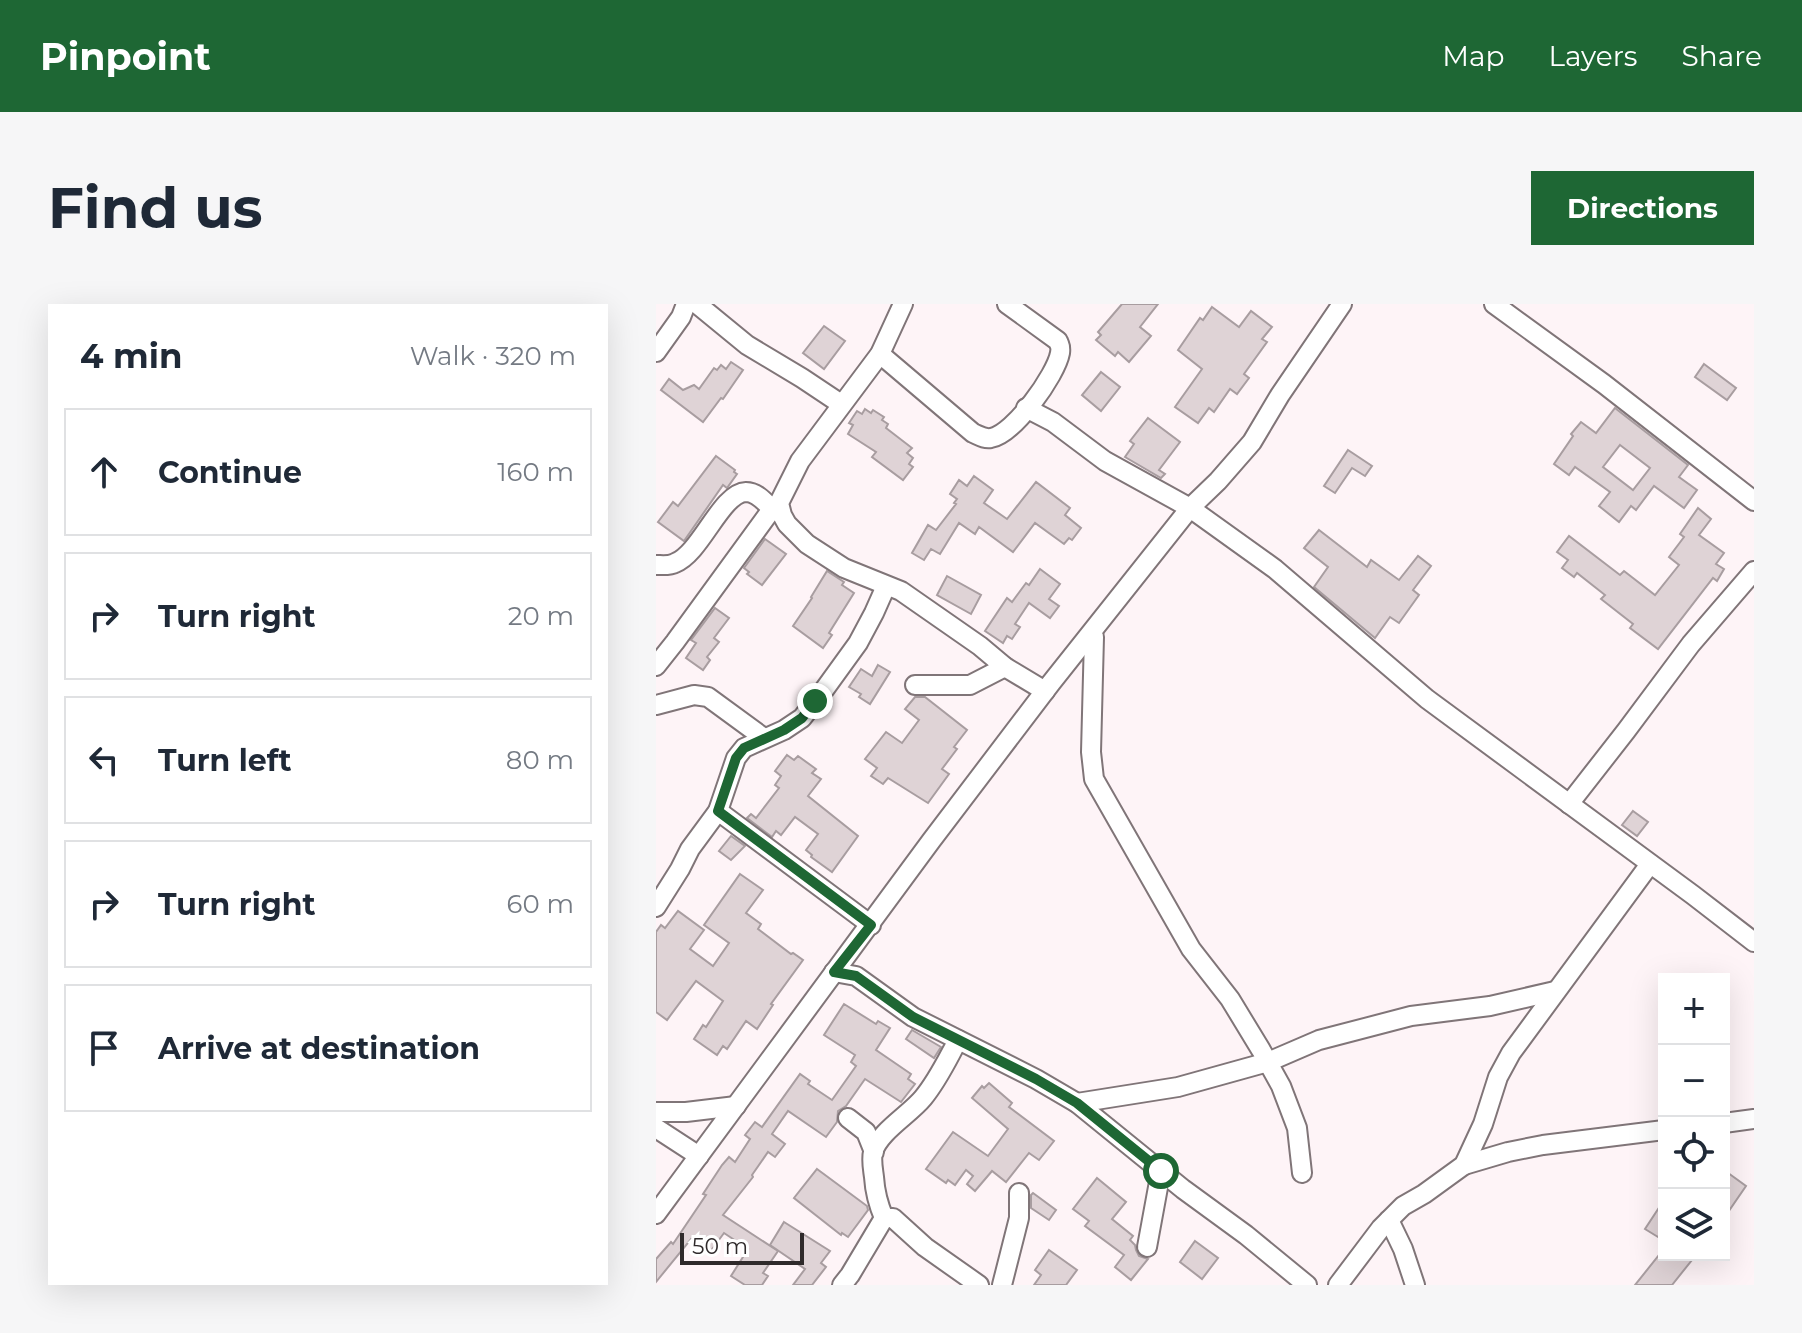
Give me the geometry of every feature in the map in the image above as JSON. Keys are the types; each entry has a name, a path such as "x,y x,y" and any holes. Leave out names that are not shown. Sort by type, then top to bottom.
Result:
{"street":[{"path":"656,352 681,317 686,304"},
{"path":"697,304 747,345 841,404"},
{"path":"656,666 776,506 800,461 880,354 903,304"},
{"path":"880,354 973,433 986,439 995,437 1014,424 1038,395 1058,360 1060,345 1046,331 1007,304"},
{"path":"656,1214 1045,691 1190,508 1252,442 1342,304"},
{"path":"1494,304 1604,384 1754,501"},
{"path":"1026,408 1053,422 1105,461 1190,508 1275,569 1427,699 1754,942"},
{"path":"656,565 675,563 689,553 725,505 742,492 748,492 776,506 787,524 807,544 844,568 901,591 1005,667 1045,691"},
{"path":"1569,804 1691,644 1754,571"},
{"path":"659,896 718,811 736,758 744,748 802,718 858,643 886,586"},
{"path":"1094,637 1091,752 1094,779 1191,949 1230,999 1281,1086 1297,1128 1302,1173"},
{"path":"915,685 970,685 1005,667"},
{"path":"656,705 694,695 708,697 764,738"},
{"path":"718,811 871,925"},
{"path":"1464,1165 1483,1124 1498,1077 1511,1053 1650,864"},
{"path":"834,972 856,976 901,1010 1077,1103 1307,1285"},
{"path":"1077,1103 1178,1087 1268,1062 1319,1040 1411,1016 1490,1006 1555,991"},
{"path":"884,1218 876,1199 872,1166 874,1152 940,1076 958,1040"},
{"path":"656,1112 736,1106"},
{"path":"848,1118 866,1132 874,1152"},
{"path":"1730,1122 1754,1119"},
{"path":"656,1128 699,1156"},
{"path":"1338,1285 1403,1206 1464,1165 1543,1145 1658,1131"},
{"path":"1147,1247 1161,1171"},
{"path":"1002,1285 1019,1218 1019,1193"},
{"path":"842,1285 884,1218"},
{"path":"884,1218 893,1218 925,1247 979,1285"},
{"path":"1389,1220 1415,1285"}],"building":[{"path":"1122,304 1158,304 1140,327 1151,336 1129,362 1118,352 1115,356 1096,340 1101,335 1098,332"},
{"path":"1212,307 1239,327 1251,311 1272,327 1262,339 1267,342 1244,374 1249,378 1237,394 1230,389 1214,412 1209,408 1198,423 1175,407 1202,369 1178,350 1200,318 1203,320"},
{"path":"824,326 845,341 824,369 803,353"},
{"path":"731,362 743,370 703,422 661,390 669,379 683,390 694,385 699,389 714,368 717,370 721,365 726,369"},
{"path":"1704,364 1736,388 1727,400 1695,377"},
{"path":"1101,372 1120,387 1101,411 1082,395"},
{"path":"1615,408 1688,465 1679,477 1697,490 1684,508 1654,486 1636,510 1631,506 1619,522 1599,506 1610,492 1575,467 1569,475 1554,464 1581,422 1596,433","holes":["1620,445 1650,468 1633,490 1603,467"]},
{"path":"865,409 884,417 882,420 888,424 886,428 912,448 907,453 913,458 909,464 913,467 903,480 872,457 876,452 848,434 853,425 849,423 857,411 862,414"},
{"path":"1148,418 1180,442 1159,470 1165,474 1161,478 1125,457 1134,444 1130,441"},
{"path":"1348,450 1372,466 1365,476 1352,468 1335,493 1324,486"},
{"path":"716,456 737,474 727,488 723,485 684,541 658,522 673,502 678,506"},
{"path":"974,476 993,490 984,503 1007,519 1036,482 1070,508 1065,515 1081,528 1072,540 1069,538 1064,544 1035,523 1013,552 979,527 975,534 959,523 940,554 931,549 924,560 912,553 928,525 936,530 956,504 957,499 950,494 959,480 967,486"},
{"path":"1698,508 1711,519 1699,535 1724,553 1716,564 1724,569 1717,581 1713,578 1658,649 1630,628 1633,624 1601,599 1605,595 1577,573 1574,577 1562,568 1568,560 1557,552 1569,536 1620,575 1624,571 1655,595 1679,565 1669,557 1684,537 1680,534"},
{"path":"1319,530 1367,567 1371,560 1399,580 1418,556 1431,566 1413,590 1419,595 1399,623 1390,617 1375,638 1314,587 1328,567 1304,548"},
{"path":"765,539 786,554 762,585 744,568"},
{"path":"1040,569 1060,584 1049,599 1059,606 1050,618 1029,603 1015,624 1020,627 1012,639 1007,636 1003,643 985,631 1007,598 1012,602"},
{"path":"827,571 854,593 823,648 793,626"},
{"path":"947,576 981,595 971,614 937,595"},
{"path":"715,608 729,618 714,638 719,642 707,657 710,660 703,670 686,658 696,643 691,640"},
{"path":"878,665 890,672 870,704 849,687 861,669 872,676"},
{"path":"915,697 925,697 967,730 942,769 949,774 928,803 888,778 883,784 871,776 877,768 865,759 886,732 902,743 919,720 905,709"},
{"path":"787,755 794,760 798,756 816,769 812,773 821,779 808,796 858,836 832,872 806,850 818,834 795,817 781,835 776,831 772,837 747,818 751,814 756,818 779,788 775,785 781,776 775,771"},
{"path":"1633,811 1648,822 1637,836 1622,825"},
{"path":"731,836 745,846 731,860 719,851"},
{"path":"740,874 763,890 746,913 761,924 758,929 803,960 757,1029 746,1021 727,1049 723,1046 717,1055 694,1039 723,1001 696,981 667,1020 656,1012 656,932 661,925 665,928 678,911 704,930 690,949 713,966 729,943 704,925"},
{"path":"844,1004 876,1024 878,1021 890,1028 876,1050 911,1074 908,1079 915,1084 901,1102 865,1079 846,1106 838,1111 837,1122 826,1137 788,1111 772,1134 785,1144 775,1157 768,1152 723,1215 778,1251 763,1273 768,1276 762,1285 745,1285 731,1276 748,1249 724,1233 710,1252 691,1239 656,1282 656,1259 671,1242 673,1244 722,1165 729,1157 735,1162 750,1139 745,1135 755,1122 762,1127 800,1074 810,1081 808,1084 832,1100 856,1066 851,1062 855,1055 824,1035"},
{"path":"912,1030 941,1047 934,1058 906,1039"},
{"path":"989,1083 1012,1103 1009,1107 1054,1141 1039,1160 1029,1153 1006,1182 992,1171 975,1191 967,1184 973,1176 966,1170 955,1185 948,1180 946,1183 926,1169 953,1132 988,1156 1008,1129 972,1098"},
{"path":"817,1169 867,1206 868,1210 848,1237 841,1235 794,1198"},
{"path":"1730,1174 1746,1186 1730,1209"},
{"path":"1097,1178 1126,1202 1112,1219 1133,1236 1130,1240 1139,1256 1148,1259 1131,1280 1115,1267 1124,1255 1085,1226 1089,1221 1073,1209"},
{"path":"1033,1193 1056,1210 1049,1220 1031,1208"},
{"path":"1658,1209 1658,1237 1645,1229"},
{"path":"784,1222 830,1251 821,1263 826,1267 812,1285 793,1285 805,1269 770,1245"},
{"path":"1195,1241 1218,1258 1202,1279 1180,1262"},
{"path":"1049,1250 1077,1270 1066,1285 1034,1285 1041,1275 1035,1270"},
{"path":"1658,1256 1658,1261 1691,1261 1672,1285 1635,1285"}],"route":[{"path":"815,701 802,718 784,730 744,748 736,758 718,811 871,925 834,972 856,976 913,1017 1077,1103 1161,1171"}]}
